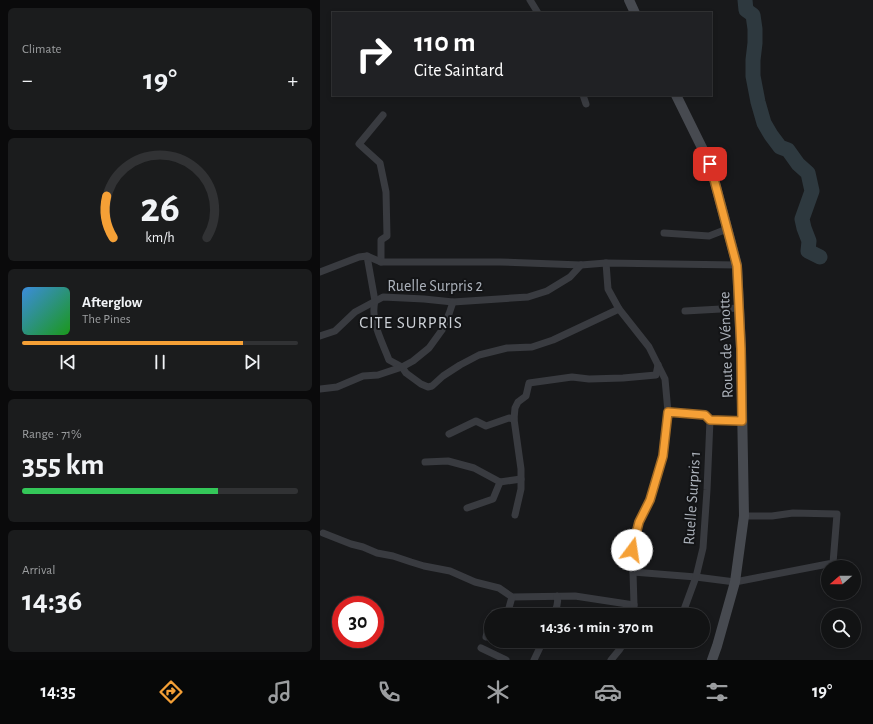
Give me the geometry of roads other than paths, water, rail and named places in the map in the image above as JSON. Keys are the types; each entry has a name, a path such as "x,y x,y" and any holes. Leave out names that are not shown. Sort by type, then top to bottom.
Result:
{"street":[{"path":"530,0 537,12"},
{"path":"629,0 635,12"},
{"path":"583,96 586,104"},
{"name":"Route de Vénotte","path":"676,96 710,164 737,266 744,516 735,582 718,646 712,660"},
{"path":"320,272 358,257 367,256 381,262 381,240 387,236 386,192 380,163 359,144 383,115"},
{"path":"664,233 709,236 727,229"},
{"path":"367,256 375,301 373,307 374,323 389,360 402,366 406,373 421,384 428,387 432,386 454,369 479,355 507,348 532,347 553,340 619,309"},
{"name":"Ruelle Surpris 2","path":"381,262 500,262 581,265 606,263 737,266"},
{"path":"323,533 377,553 393,556 424,566 450,571 475,582 499,588 512,597 575,596 634,605 633,572 630,559 639,522 650,500 663,456 668,412 666,379 649,347 619,309 608,289 606,263"},
{"name":"Ruelle Surpris 2","path":"320,336 335,331 355,312 383,297 453,302 528,297 547,291 570,277 581,265"},
{"path":"320,389 337,387 363,376 378,375 413,361 429,348 442,330 450,314 453,302"},
{"path":"685,311 739,308"},
{"path":"515,515 521,489 522,469 514,419 515,408 518,402 526,396 529,383 572,377 596,379 656,375 658,365"},
{"path":"668,412 705,415 710,420 742,421"},
{"path":"449,434 476,421 486,426 508,418 514,419"},
{"name":"Ruelle Surpris 1","path":"685,608 696,577 703,548 710,420"},
{"path":"425,462 448,462 474,468 500,482 521,479"},
{"path":"468,508 493,499 500,482"},
{"path":"633,572 735,582 833,563 837,514 793,513 772,516 744,516"},
{"path":"556,608 557,596"},
{"path":"509,608 512,597"},
{"path":"481,648 506,660"},
{"path":"534,660 540,648"},
{"path":"611,660 621,648"}],"waterway":[{"path":"745,0 746,10 753,15 755,29 753,76 764,123 780,147 788,150 798,164 808,173 812,191 802,219 809,241 808,251 820,257"}],"district":[{"name":"CITE SURPRIS","path":"411,322"}]}
